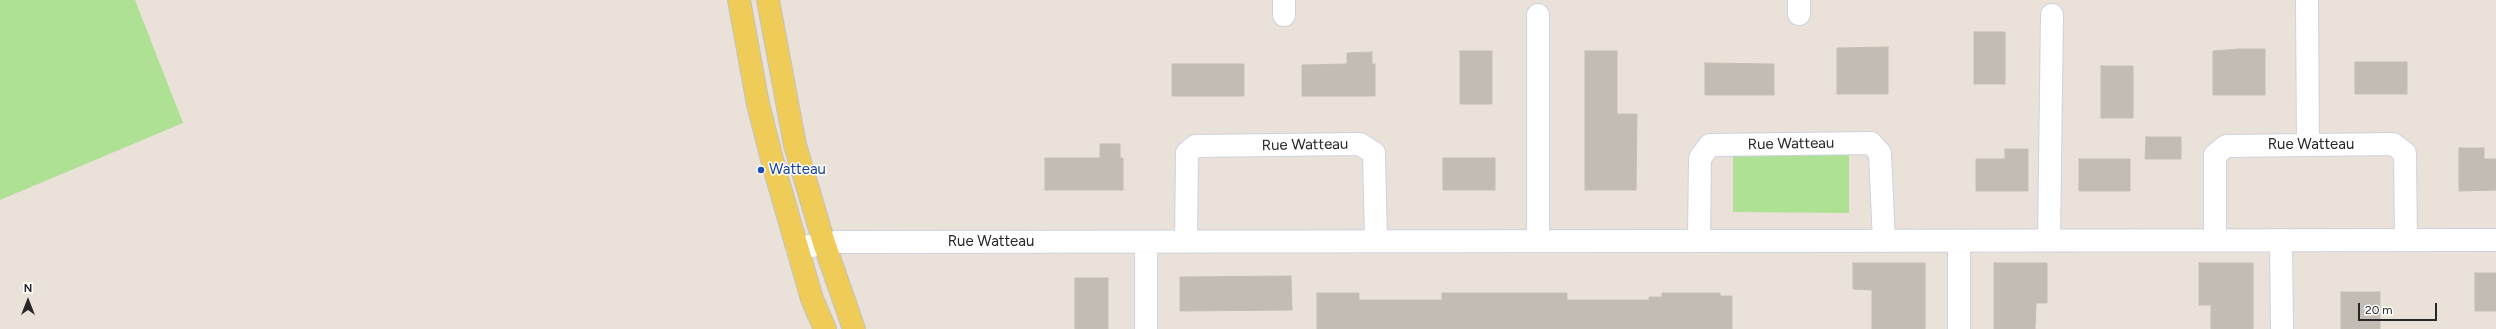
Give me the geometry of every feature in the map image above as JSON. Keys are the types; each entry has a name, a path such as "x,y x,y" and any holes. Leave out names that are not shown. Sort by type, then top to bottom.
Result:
{"main road":[{"path":"739,0 758,104 812,299 825,329"},
{"path":"768,0 795,145 824,243 854,329"}],"street":[{"path":"2307,0 2308,145"},
{"path":"1538,15 1538,241"},
{"path":"2049,240 2052,15"},
{"name":"Rue Watteau","path":"1699,241 1700,158 1710,145 1871,143 1880,153 1884,241"},
{"name":"Rue Watteau","path":"1186,242 1188,153 1195,146 1360,144 1374,153 1376,241"},
{"name":"Rue Watteau","path":"2215,240 2215,155 2226,146 2393,144 2405,153 2406,240"},
{"path":"2281,240 2282,329"},
{"name":"Rue Watteau","path":"797,248 824,243 2496,240"},
{"path":"1959,241 1959,329"},
{"path":"1146,242 1146,329"}],"green space":[{"path":"0,0 135,0 183,123 0,200"},
{"path":"1733,155 1849,155 1849,213 1733,212"}],"building":[{"path":"1974,32 2005,32 2005,84 1974,84"},
{"path":"1888,47 1888,94 1837,94 1837,48"},
{"path":"2265,49 2265,95 2213,95 2213,51"},
{"path":"1460,51 1492,51 1492,104 1460,104"},
{"path":"1585,51 1617,51 1617,114 1637,114 1636,190 1585,190"},
{"path":"1372,52 1372,64 1375,64 1375,96 1302,96 1302,65 1347,64 1347,53"},
{"path":"2355,62 2407,62 2407,94 2355,94"},
{"path":"1705,63 1774,64 1774,95 1705,95"},
{"path":"1172,64 1244,64 1244,96 1172,96"},
{"path":"2101,66 2133,66 2133,118 2101,118"},
{"path":"2146,137 2181,137 2181,159 2145,159"},
{"path":"1100,144 1120,144 1120,158 1123,158 1123,190 1045,190 1045,158 1100,158"},
{"path":"2459,148 2484,148 2484,159 2496,159 2496,190 2459,191"},
{"path":"2005,149 2028,149 2028,191 1976,191 1976,159 2005,159"},
{"path":"1443,158 1495,158 1495,190 1443,190"},
{"path":"2079,159 2130,159 2130,191 2079,191"},
{"path":"1853,263 1925,263 1925,329 1872,329 1872,290 1853,289"},
{"path":"1994,263 2047,263 2047,303 2036,303 2035,329 1994,329"},
{"path":"2199,263 2253,263 2253,329 2211,329 2211,305 2199,305"},
{"path":"2475,273 2496,273 2496,311 2475,311"},
{"path":"1291,276 1292,310 1180,311 1180,277"},
{"path":"1075,278 1108,278 1108,329 1075,329"},
{"path":"2341,292 2380,292 2380,329 2341,329"},
{"path":"1317,293 1359,293 1359,300 1442,300 1442,293 1567,293 1567,300 1649,300 1649,297 1662,297 1662,293 1720,293 1720,296 1732,296 1732,329 1317,329"}],"place":[{"name":"Watteau","path":"761,170"}]}
